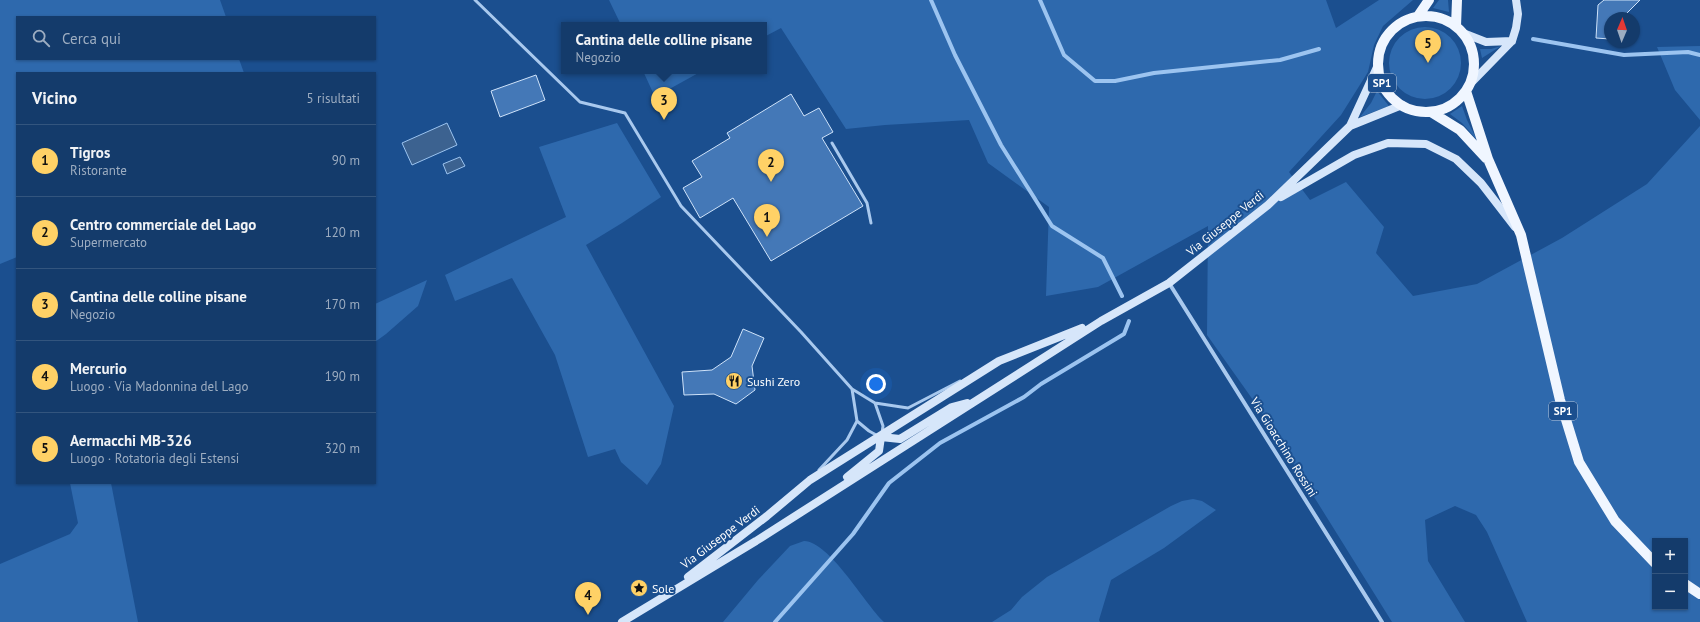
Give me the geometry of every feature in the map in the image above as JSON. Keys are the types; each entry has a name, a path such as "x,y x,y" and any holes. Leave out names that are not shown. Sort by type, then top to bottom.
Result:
{"main road":[{"path":"1418,16 1429,0"},
{"name":"SP1","path":"1456,0 1460,30"},
{"path":"1468,87 1512,41 1518,14 1516,0"},
{"name":"SP1","path":"1418,16 1431,16 1444,20 1460,30 1470,44 1474,57 1474,70 1468,87 1456,101 1444,108 1431,112 1416,111 1402,105 1389,95 1381,81 1378,65 1379,52 1385,39 1393,28 1418,16"},
{"path":"1460,30 1486,42 1512,41"},
{"name":"Via Giuseppe Verdi","path":"654,602 756,541 1101,321 1169,283 1268,205 1350,126 1378,65"},
{"name":"SP1","path":"1468,87 1488,159 1521,235 1560,400 1579,462 1615,521 1652,560"},
{"name":"Via Giuseppe Verdi","path":"1350,126 1402,105"},
{"name":"SP1","path":"1431,112 1460,130 1488,159"},
{"path":"1268,205 1354,155 1388,143 1426,144 1456,159 1481,183 1521,235"},
{"name":"Via Giuseppe Verdi","path":"654,602 767,516 810,480 881,437 1000,361 1101,321"},
{"name":"Via Giuseppe Verdi","path":"881,437 900,439 952,407 976,400"},
{"name":"Via Giuseppe Verdi","path":"819,500 878,451 881,437"},
{"path":"1688,586 1700,594"},
{"path":"622,622 654,602"}],"street":[{"name":"Via Gioacchino Rossini","path":"1169,283 1382,622"}],"lane":[{"path":"476,0 580,102 625,113 681,206 801,332 852,389 875,403 908,408 1000,361"},
{"path":"832,143 867,203 871,223"},
{"path":"810,480 847,440 857,421 852,389"},
{"path":"857,421 869,431 881,437 883,426 875,403"}],"shaded area":[{"path":"0,0 220,0 226,16 16,16 16,60 239,60 244,72 16,72 16,257 0,264"},
{"path":"609,0 1326,0 1336,28 1379,0 1413,0 1383,26 1374,45 1368,72 1341,115 1289,172 1310,200 1346,182 1384,227 1376,253 1413,296 1477,284 1562,238 1647,184 1700,126 1700,622 1527,622 1487,532 1476,515 1455,506 1425,520 1428,561 1465,622 1392,622 1258,407 1207,335 1208,226 1098,287 1046,296 1049,207 988,163 969,120 846,129 781,28 767,35 767,22 620,22"},
{"path":"1439,0 1448,0 1449,12 1433,8"},
{"path":"1425,27 1445,33 1455,43 1461,63 1455,83 1445,93 1425,99 1405,93 1395,83 1389,63 1395,43 1405,33"},
{"path":"1501,46 1482,58 1480,49 1491,49"},
{"path":"1700,46 1700,120 1675,90 1657,47"},
{"path":"644,74 697,74 655,97"},
{"path":"1377,91 1389,106 1360,117 1371,103"},
{"path":"1462,106 1477,140 1462,123 1450,114"},
{"path":"447,123 457,145 412,165 402,143"},
{"path":"617,123 661,197 586,245 674,406 661,464 647,485 621,462 615,449 588,457 555,355 512,278 455,301 445,275 566,217 539,147"},
{"path":"460,157 465,166 447,174 443,164"},
{"path":"427,280 418,306 376,341 376,304"},
{"path":"70,484 111,484 138,622 0,622 0,564 70,534 78,523"},
{"path":"1193,499 1202,501 1216,510 1164,548 1111,580 1099,620 1100,622 992,622 1011,610 1022,597 1047,577 1171,506 1182,501"},
{"path":"804,541 814,544 825,551 884,622 723,622 758,580 790,546"}],"building":[{"path":"1604,0 1640,0 1628,12 1604,12 1604,39 1596,38 1598,5"},
{"path":"536,75 545,100 500,117 491,91"},
{"path":"791,94 804,116 819,108 833,132 822,138 863,206 771,261 733,198 700,218 683,188 702,177 692,161 730,138 727,133"},
{"path":"743,329 764,338 752,366 755,390 736,404 714,394 684,395 682,372 712,370 731,357"}],"waterway":[{"path":"931,0 955,55 1001,145 1052,226 1103,258 1122,296"},
{"path":"1040,0 1064,55 1095,81 1115,81 1154,73 1280,60 1319,49"},
{"path":"1533,39 1624,55 1688,52 1700,55"},
{"path":"775,622 853,534 889,483 940,443 1024,397 1041,384 1124,334 1129,321"}],"place":[{"name":"Aermacchi MB-326","path":"1428,63"},
{"name":"Cantina delle colline pisane","path":"664,120"},
{"name":"Centro commerciale del Lago","path":"771,182"},
{"name":"Tigros","path":"767,237"},
{"name":"Sushi Zero","path":"734,381"},
{"name":"Sole","path":"639,588"},
{"name":"Mercurio","path":"588,615"}]}
